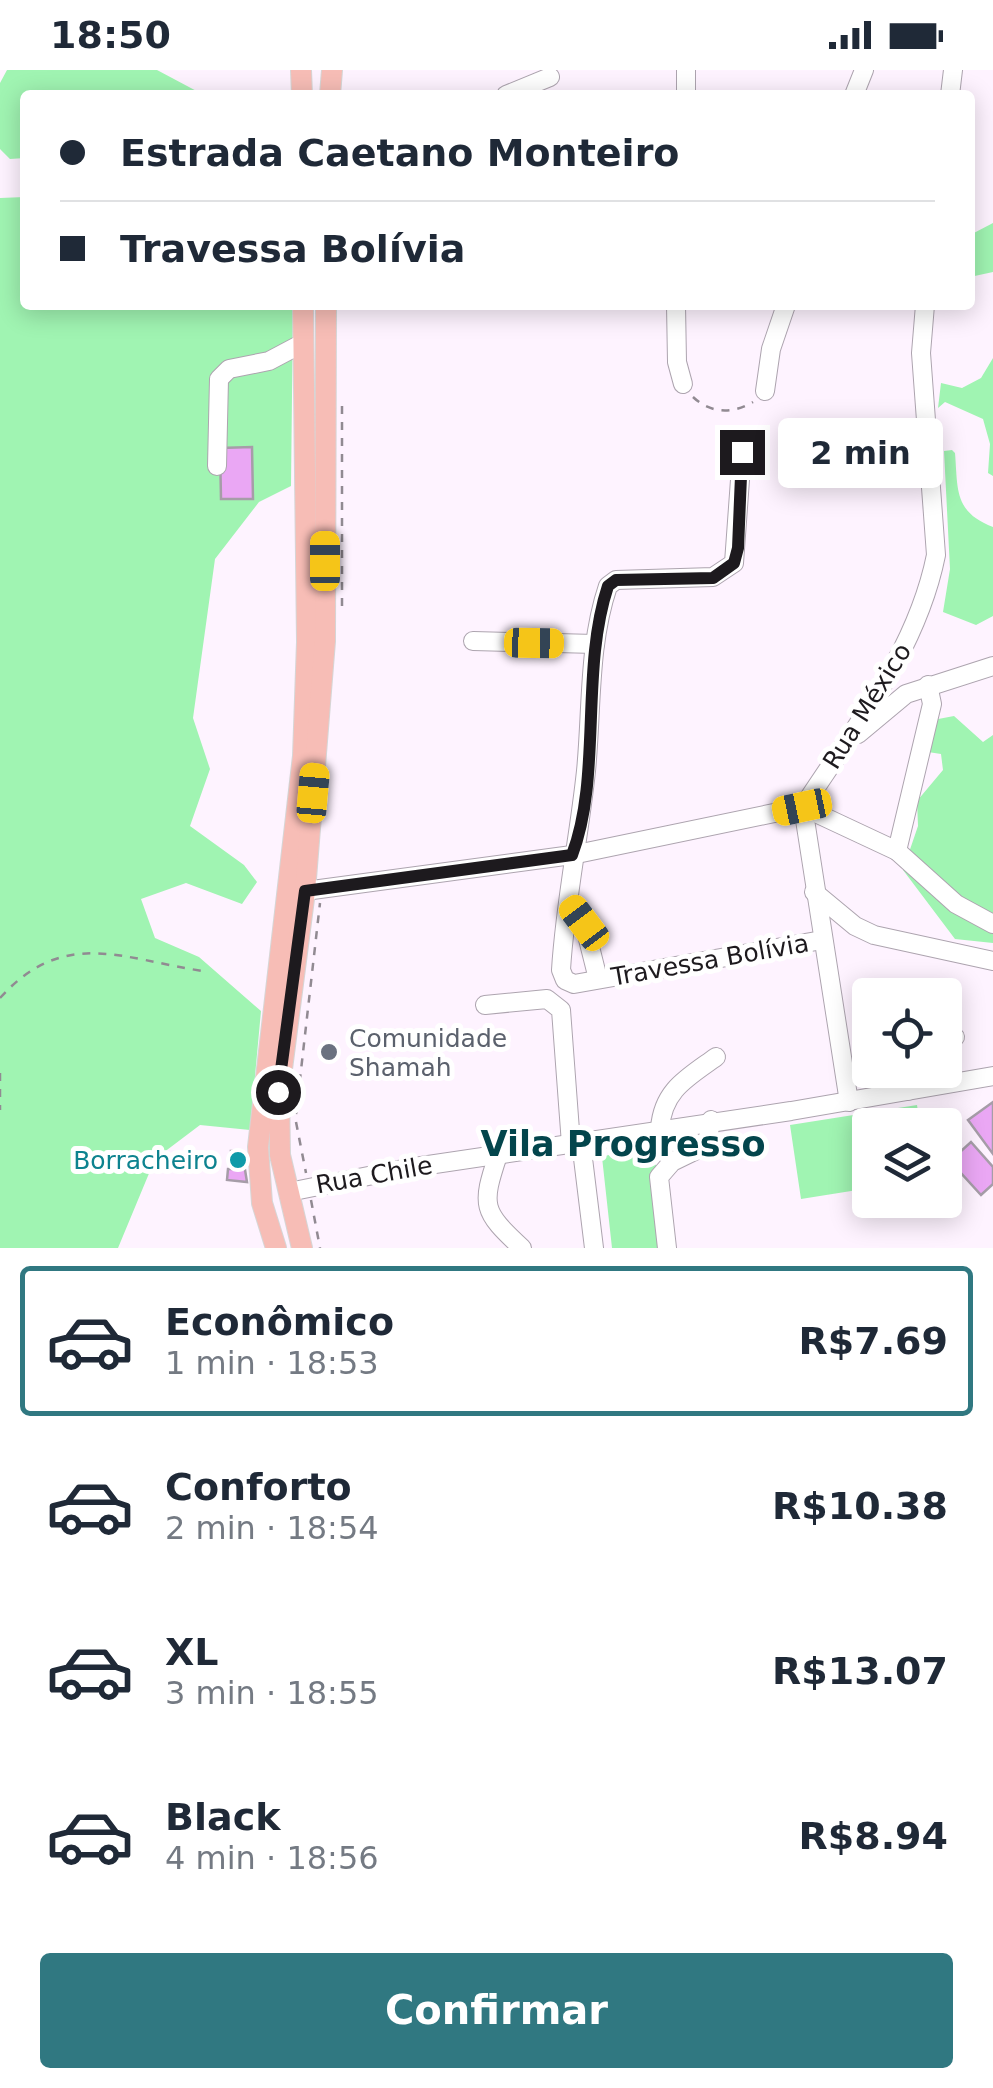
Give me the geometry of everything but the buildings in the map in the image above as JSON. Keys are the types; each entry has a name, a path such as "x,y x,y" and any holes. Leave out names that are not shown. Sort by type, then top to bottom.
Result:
{"main road":[{"path":"276,1248 262,1203 258,1147 303,756 307,606 303,310"},
{"path":"302,1248 280,1154 278,1092 305,891 325,641 326,310"}],"street":[{"path":"518,90 550,77"},
{"path":"676,310 677,362 684,384"},
{"path":"765,392 771,350 784,310"},
{"name":"Rua México","path":"806,808 903,652 930,584 936,554 921,353 924,310"},
{"path":"217,466 218,379 229,369 269,361 303,343"},
{"name":"Travessa Bolívia","path":"742,452 734,563 713,578 616,580 608,586 595,644 583,800 572,855 571,906 561,970 566,980 574,984 856,926"},
{"path":"473,642 595,644"},
{"path":"849,1102 814,892 806,808 864,726 906,694 993,666"},
{"path":"896,851 932,704 928,685"},
{"path":"305,891 572,855 806,808 896,851 956,904 993,924"},
{"name":"Travessa Bolívia","path":"814,892 856,926 874,935 993,960"},
{"name":"Travessa Bolívia","path":"571,906 584,923 598,980"},
{"path":"485,1004 556,1002 561,1010 576,1143 594,1248"},
{"path":"544,1061 564,1055"},
{"path":"660,1128 669,1092 716,1056"},
{"name":"Rua Chile","path":"289,1192 993,1076"},
{"path":"667,1248 659,1177 672,1162 707,1145 711,1120"},
{"path":"498,1155 486,1190 486,1206 496,1224 522,1248"}],"path":[{"path":"684,384 705,408 735,412 765,392"},
{"path":"0,998 29,970 75,951 100,950 203,971"},
{"path":"0,1074 0,1110"}],"green space":[{"path":"7,70 157,70 195,90 20,90 20,158 10,159 0,149 0,83"},
{"path":"20,197 20,310 293,310 291,486 259,502 215,559 193,718 210,769 190,826 244,865 257,882 242,904 186,883 141,899 155,938 199,957 261,1011 250,1130 200,1125 155,1159 118,1248 0,1248 0,198"},
{"path":"993,223 993,272 975,276 975,232"},
{"path":"993,358 993,476 988,473 990,444 983,419 945,402 938,408 941,383 962,388 981,378"},
{"path":"952,450 960,498 971,514 993,527 993,616 976,625 943,612 950,569 944,451"},
{"path":"954,716 983,742 993,735 993,943 955,939 903,870 918,826 917,801 943,770 941,754 928,752 933,720"},
{"path":"852,1115 852,1191 801,1199 790,1125"},
{"path":"638,1146 657,1166 654,1213 661,1248 612,1248 602,1157"}],"place":[{"name":"Comunidade Shamah","path":"329,1052"},
{"name":"Borracheiro","path":"238,1160"}],"district":[{"name":"Vila Progresso","path":"623,1144"}],"route":[{"path":"278,1092 305,891 572,855 581,816 595,644 608,586 616,580 713,578 734,563 742,452"}]}
